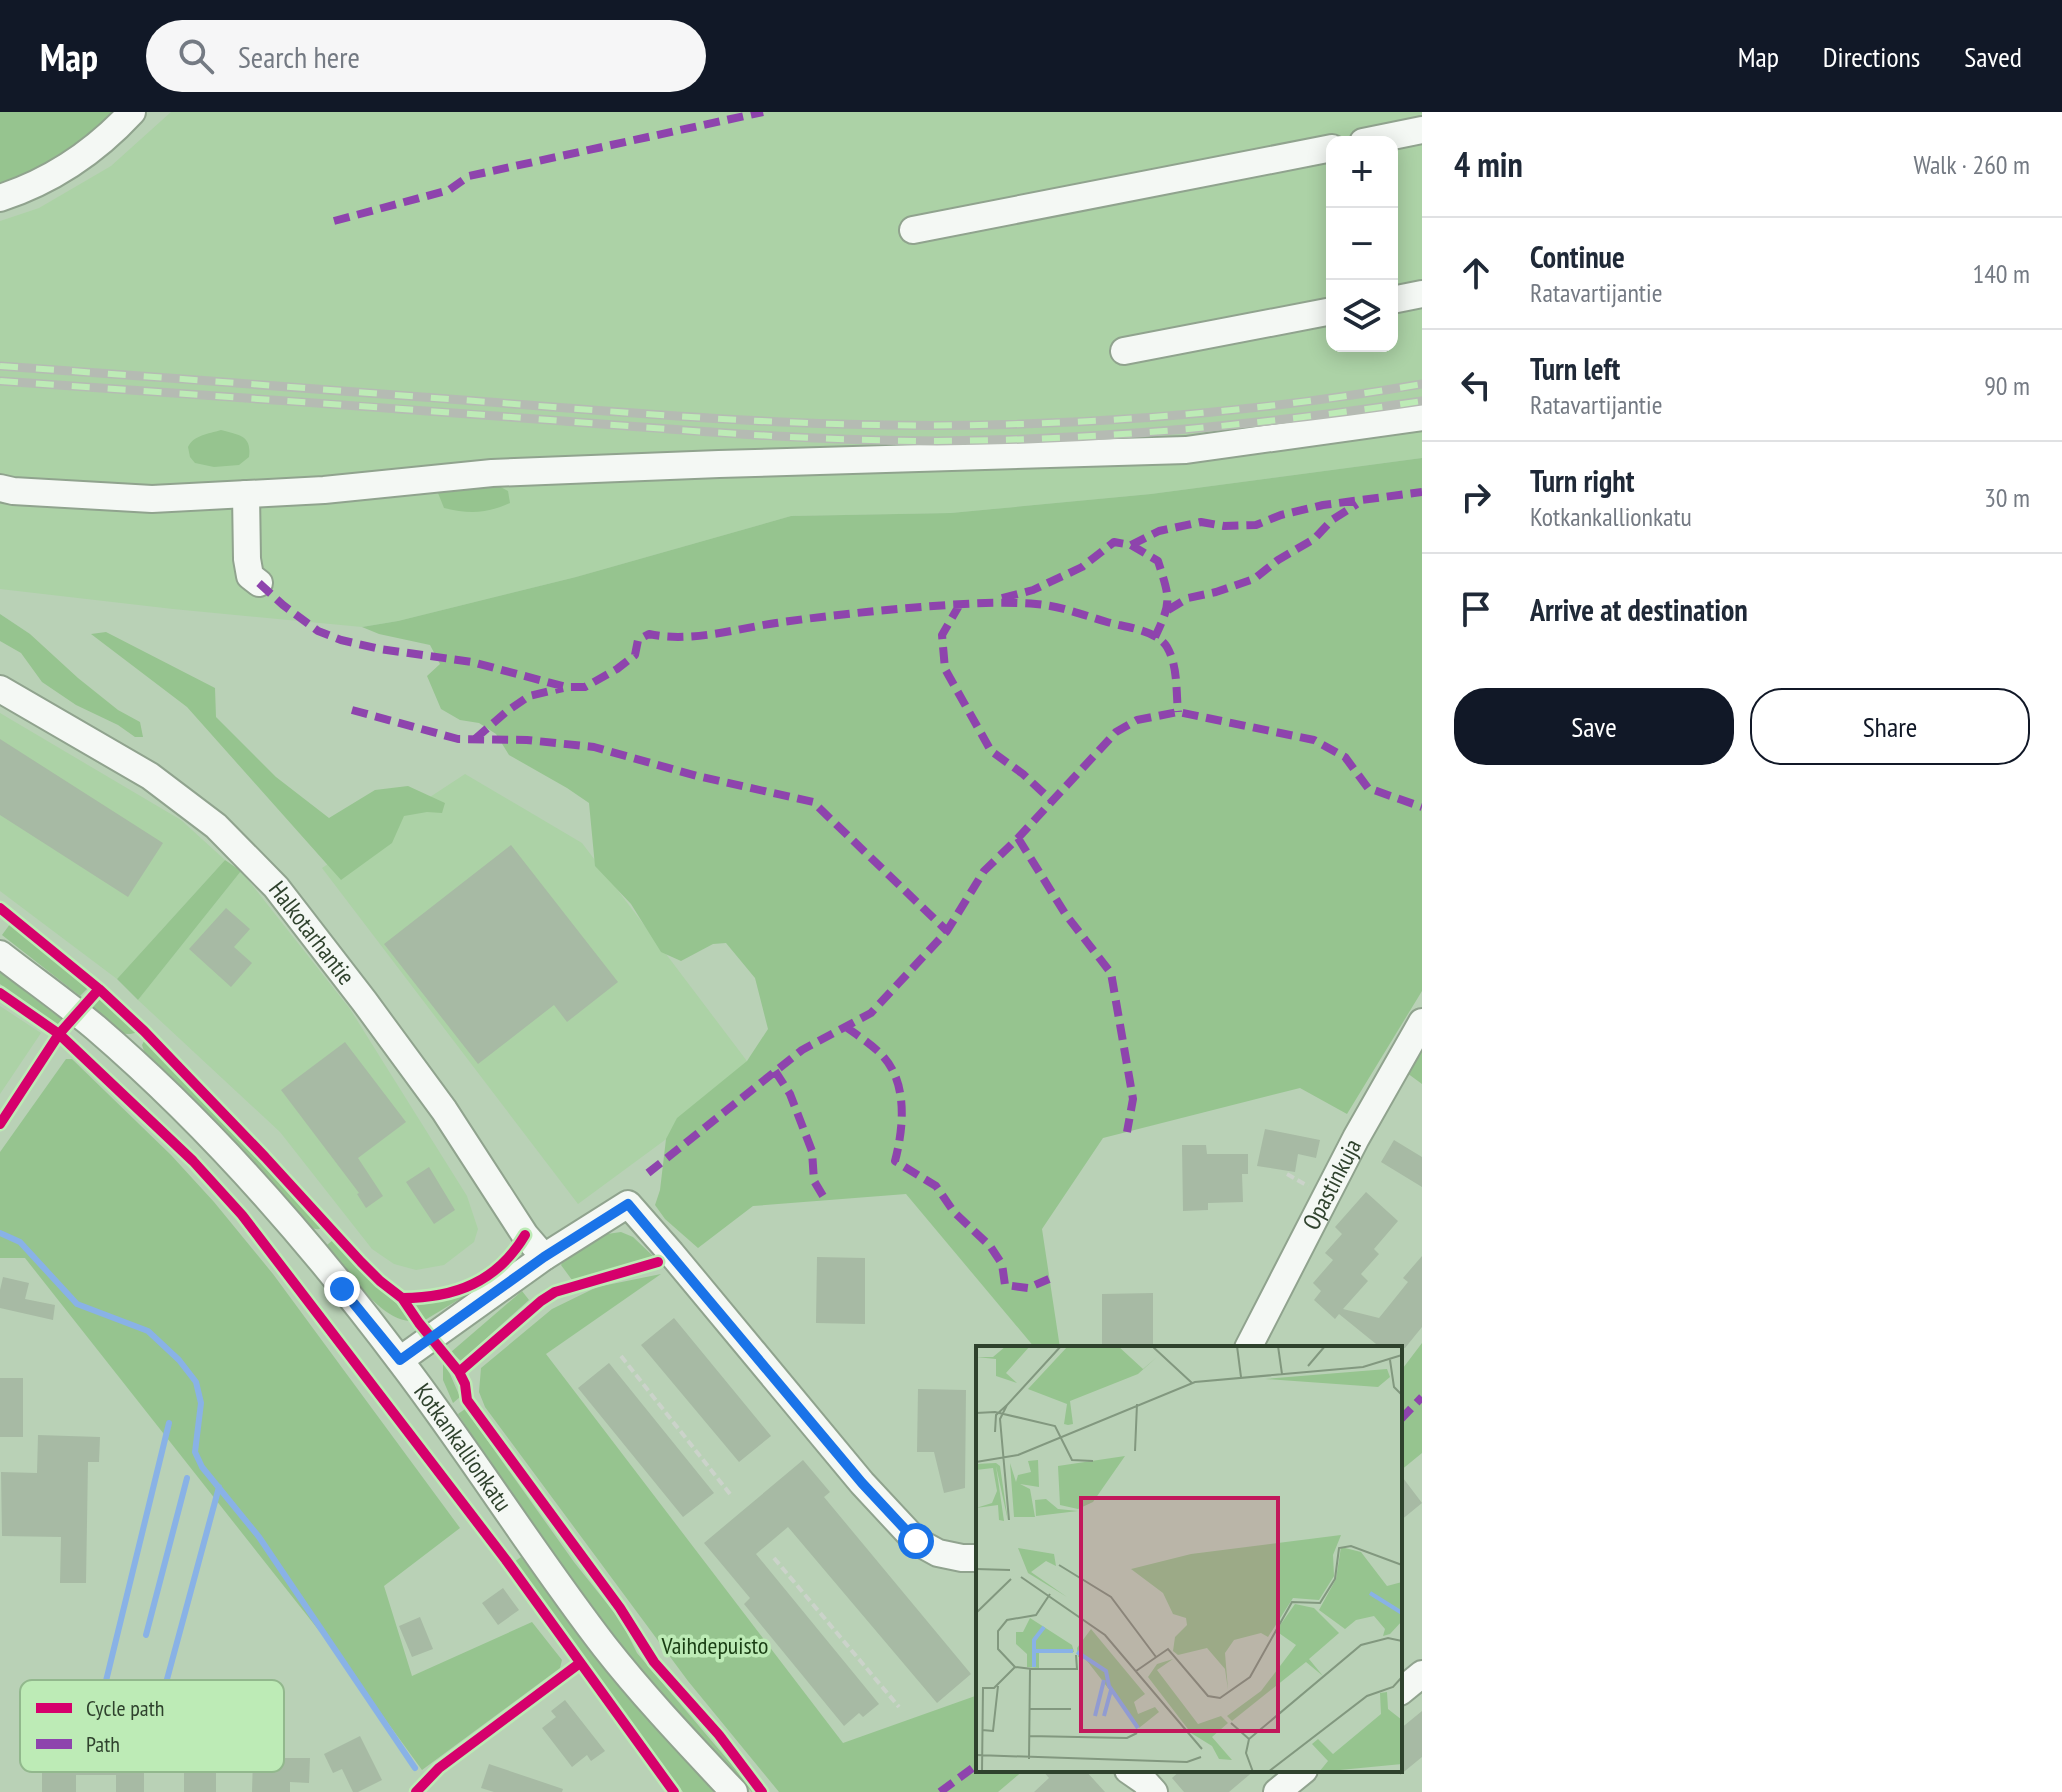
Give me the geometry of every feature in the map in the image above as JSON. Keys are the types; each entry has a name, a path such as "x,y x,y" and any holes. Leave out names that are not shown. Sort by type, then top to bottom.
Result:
{"street":[{"path":"0,198 71,165 98,146 132,112"},
{"path":"1392,136 1422,130"},
{"path":"913,230 1326,149"},
{"path":"1398,299 1422,294"},
{"path":"1124,351 1326,312"},
{"path":"0,488 152,499 324,490 492,473 1186,450 1422,417"},
{"path":"246,494 247,559 250,576 259,583"},
{"name":"Halkotarhantie","path":"0,689 150,776 216,826 276,887 444,1110 525,1235 544,1257"},
{"name":"Kotkankallionkatu","path":"0,954 96,1028 175,1102 301,1238 400,1360 606,1648 651,1703 734,1792"},
{"name":"Opastinkuja","path":"1249,1346 1356,1138 1422,1022"},
{"path":"400,1360 544,1257 628,1204 862,1483 916,1541 938,1553 976,1558"},
{"path":"1402,1690 1422,1674"},
{"path":"1131,1772 1154,1792"},
{"path":"1277,1792 1302,1772"}],"path":[{"path":"88,979 111,999"},
{"path":"1287,1174 1314,1189"},
{"path":"621,1356 730,1494"},
{"path":"774,1558 899,1707"}],"shaded area":[{"path":"171,112 1422,112 1422,458 1151,494 951,513 791,516 576,577 362,627 0,589 0,221 39,208 111,166"},
{"path":"0,713 181,820 225,860 117,979 0,891"},
{"path":"465,774 582,843 756,1073 578,1204 322,868"},
{"path":"241,871 350,1009 467,1196 478,1229 474,1242 444,1265 416,1270 394,1264 372,1249 280,1132 138,1000"},
{"path":"0,1006 41,1033 0,1094"}],"green space":[{"path":"0,112 119,112 87,144 0,190"},
{"path":"221,430 243,437 248,444 249,457 239,465 214,467 195,463 188,447 191,443"},
{"path":"1422,458 1422,991 1347,1114 1300,1088 1103,1138 1042,1229 1060,1346 1033,1346 906,1194 753,1206 698,1248 665,1219 655,1205 660,1190 666,1139 677,1118 747,1061 768,1029 755,978 726,943 713,944 681,961 661,952 631,904 595,866 589,803 509,755 496,734 479,723 460,720 441,709 427,676 440,664 430,645 379,634 362,627 576,577 791,516 951,513 1151,494"},
{"path":"455,484 495,484 508,491 510,503 477,512 444,508 438,493"},
{"path":"0,614 30,634 118,710 140,722 143,737 135,737 118,725 76,705 42,682 21,653 0,641"},
{"path":"106,632 215,688 216,717 276,777 329,818 375,790 408,786 445,803 442,813 404,816 392,843 341,880 187,707 91,634"},
{"path":"225,860 241,871 138,1000 117,979"},
{"path":"10,924 88,988 80,996 2,935"},
{"path":"0,972 64,1021 57,1028 0,984"},
{"path":"100,998 137,1032 124,1034 107,1023 92,1007"},
{"path":"145,1039 322,1227 310,1227 258,1167 145,1054 142,1045"},
{"path":"1422,1048 1422,1084 1407,1073"},
{"path":"66,1059 72,1059 171,1155 214,1202 273,1274 460,1528 384,1586 412,1676 532,1622 562,1660 560,1668 422,1770 343,1661 25,1258 0,1258 0,1152"},
{"path":"621,1232 633,1237 654,1257 572,1280 561,1265 563,1261 600,1235"},
{"path":"333,1240 410,1321 398,1318 375,1303 327,1245"},
{"name":"Vaihdepuisto","path":"661,1274 546,1354 843,1743 976,1696 976,1772 1022,1772 998,1792 779,1792 688,1681 485,1407 479,1392 481,1368 552,1309 597,1287"},
{"path":"478,1288 425,1320 415,1306 457,1297"},
{"path":"522,1291 529,1300 461,1361 451,1352"},
{"path":"1422,1343 1422,1453 1402,1469 1402,1369"},
{"path":"443,1363 460,1397 453,1403 443,1380"},
{"path":"465,1409 574,1562 621,1621 637,1653 755,1792 686,1722 602,1623 535,1530 458,1414"},
{"path":"521,1557 589,1648 714,1792 683,1792 514,1562"}],"building":[{"path":"0,739 163,843 128,897 0,815"},
{"path":"511,845 618,982 567,1022 554,1005 478,1064 384,944"},
{"path":"226,908 250,929 234,947 252,963 231,987 189,949"},
{"path":"345,1042 406,1122 358,1158 383,1196 366,1208 359,1193 281,1090"},
{"path":"1265,1129 1320,1140 1316,1158 1298,1154 1295,1172 1257,1166"},
{"path":"1394,1140 1422,1157 1422,1187 1381,1162"},
{"path":"1182,1145 1206,1145 1207,1154 1248,1154 1248,1174 1242,1174 1243,1202 1208,1203 1208,1210 1183,1211"},
{"path":"429,1167 455,1210 434,1224 406,1182"},
{"path":"1366,1192 1398,1221 1374,1249 1379,1254 1361,1274 1368,1281 1343,1309 1379,1318 1408,1282 1403,1278 1422,1256 1422,1327 1405,1348 1379,1346 1339,1314 1335,1319 1314,1300 1321,1291 1313,1283 1333,1260 1325,1253 1342,1234 1335,1227"},
{"path":"817,1257 865,1258 865,1324 816,1323"},
{"path":"3,1277 29,1283 25,1299 55,1305 53,1320 0,1308"},
{"path":"1153,1293 1153,1346 1102,1346 1102,1294"},
{"path":"674,1318 771,1436 739,1462 641,1345"},
{"path":"609,1363 714,1493 683,1517 578,1388"},
{"path":"0,1378 23,1378 23,1437 0,1437"},
{"path":"918,1389 966,1390 965,1488 944,1493 934,1452 917,1452"},
{"path":"38,1435 100,1437 99,1462 88,1462 86,1583 60,1583 61,1537 2,1536 1,1472 37,1473"},
{"path":"803,1460 830,1492 824,1497 971,1674 937,1703 788,1527 756,1554 879,1704 863,1717 859,1713 844,1726 744,1604 750,1598 704,1543"},
{"path":"1402,1477 1422,1503 1402,1519"},
{"path":"503,1588 519,1610 498,1625 482,1603"},
{"path":"420,1617 433,1649 412,1657 399,1626"},
{"path":"565,1700 605,1751 591,1761 587,1755 572,1767 542,1728 556,1717 551,1711"},
{"path":"1422,1711 1422,1757 1400,1775 1402,1772 1402,1727"},
{"path":"360,1736 382,1780 353,1792 342,1769 333,1773 324,1754"},
{"path":"284,1758 310,1758 309,1783 290,1782 290,1792 252,1792 253,1772 284,1772"},
{"path":"489,1764 563,1789 562,1792 494,1792 481,1788"},
{"path":"42,1772 144,1772 144,1792 116,1792 116,1775 76,1775 76,1792 42,1792"},
{"path":"184,1772 216,1772 216,1792 184,1792"},
{"path":"1044,1772 1087,1772 1105,1792 1034,1792 1049,1778"},
{"path":"1179,1772 1253,1772 1229,1792 1184,1792 1172,1778"}],"waterway":[{"path":"0,1233 20,1242 77,1304 148,1331 179,1360 196,1382 201,1403 195,1452 202,1467 259,1537 415,1768"},
{"path":"106,1680 169,1423"},
{"path":"146,1635 187,1478"},
{"path":"167,1680 219,1487"}],"railway":[{"path":"0,366 681,416 910,425 1130,419 1277,405 1422,384"},
{"path":"0,381 695,431 889,441 1119,434 1241,424 1422,401"}],"marked path":[{"path":"334,221 449,190 469,176 763,112"},
{"path":"1131,545 1159,531 1201,522 1224,526 1256,525 1281,515 1323,505 1422,492"},
{"path":"1168,610 1188,598 1254,579 1278,560 1314,539 1332,520 1357,504"},
{"path":"1002,598 1033,590 1082,567 1114,542 1131,545 1158,561 1165,584 1167,607 1155,637"},
{"path":"259,583 318,631 341,640 380,649 472,662 566,687 585,687 617,669 635,655 638,640 649,634 696,636 812,618 935,606 993,603 1045,605 1140,630 1162,641 1173,662 1178,712"},
{"path":"960,604 942,635 945,669 991,751 1023,774 1052,801"},
{"path":"475,739 529,696 563,688"},
{"path":"352,710 458,739 527,740 594,747 697,776 813,802 947,931"},
{"path":"648,1173 802,1050 871,1013 947,931 984,871 1116,732 1137,720 1178,712 1314,740 1345,757 1368,788 1422,807"},
{"path":"1018,838 1066,915 1111,973 1133,1099 1127,1132"},
{"path":"846,1027 881,1054 896,1077 902,1119 895,1161 936,1186 954,1212 990,1246 1002,1264 1005,1285 1028,1288 1049,1279"},
{"path":"775,1071 790,1094 812,1151 814,1181 826,1201"},
{"path":"1402,1418 1422,1397"},
{"path":"940,1792 976,1765"}],"cycle path":[{"path":"0,908 99,989 144,1031 361,1262 402,1298 459,1372 465,1384 467,1400 620,1608 654,1662 719,1735 762,1792"},
{"path":"0,1124 59,1034 99,989"},
{"path":"0,993 59,1034 193,1161 242,1215 506,1560 674,1792"},
{"path":"402,1298 440,1295 473,1284 501,1265 525,1235"},
{"path":"459,1372 555,1292 658,1262"},
{"path":"416,1792 439,1768 580,1663"}],"route":[{"path":"342,1289 400,1360 544,1257 628,1204 862,1483 916,1541"}]}
